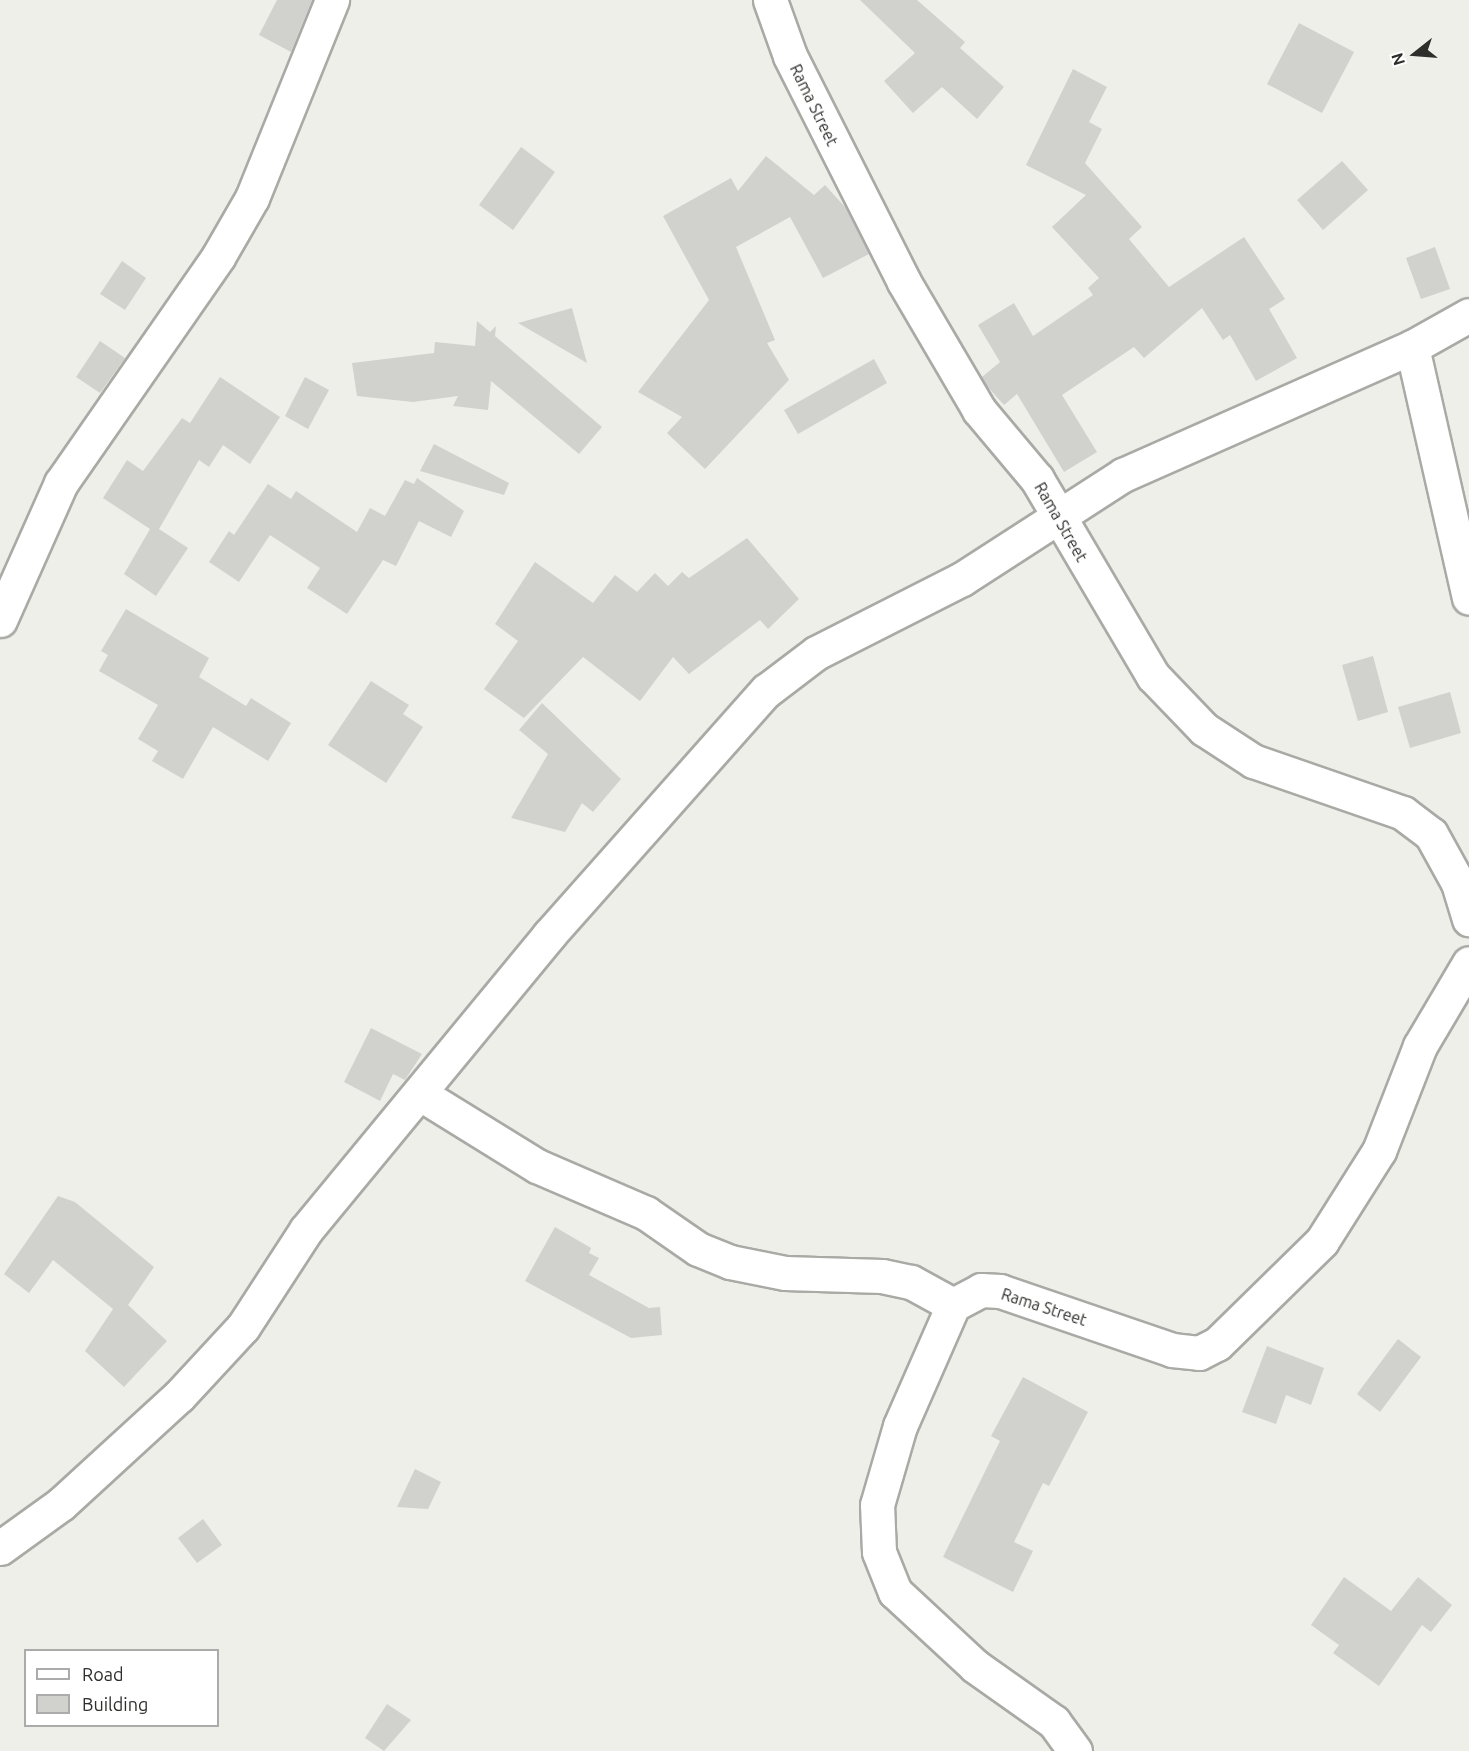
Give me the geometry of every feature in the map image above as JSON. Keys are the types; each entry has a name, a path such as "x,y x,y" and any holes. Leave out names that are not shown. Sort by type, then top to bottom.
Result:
{"street":[{"path":"0,620 61,483 218,257 252,198 332,0"},
{"name":"Rama Street","path":"770,0 790,56 904,282 979,410 1059,516 1153,676 1180,708 1253,761 1403,813 1431,834 1458,883 1469,919"},
{"path":"0,1548 61,1504 179,1396 243,1327 306,1230 422,1095 646,819 766,691 816,653 962,579 1123,476 1412,347 1469,315"},
{"path":"1412,347 1469,598"},
{"name":"Rama Street","path":"953,1305 981,1290 1000,1291 1172,1350 1199,1353 1217,1344 1322,1241 1379,1151 1420,1046 1469,963"},
{"path":"422,1095 537,1166 646,1213 698,1249 730,1262 785,1273 882,1276 910,1282 953,1305 900,1426 878,1505 879,1552 895,1592 975,1666 1054,1722 1075,1751"}],"building":[{"path":"277,0 312,0 291,52 259,35"},
{"path":"860,0 917,0 965,42 960,48 1004,87 977,119 942,87 913,113 884,81 915,53"},
{"path":"1299,23 1354,52 1322,113 1267,84"},
{"path":"1073,69 1107,87 1089,122 1102,129 1085,163 1142,227 1129,239 1169,287 1244,237 1285,299 1269,309 1297,358 1256,381 1230,335 1223,340 1202,308 1144,358 1134,347 1062,395 1097,452 1064,472 1017,394 1004,405 986,385 982,377 1000,362 978,325 1014,303 1033,336 1093,295 1088,288 1099,278 1052,227 1086,195 1026,165"},
{"path":"521,147 555,172 513,230 479,205"},
{"path":"766,156 814,195 825,185 845,207 869,254 823,278 790,217 736,247 775,340 767,343 789,380 705,469 667,433 682,417 638,392 709,300 663,216 731,178 738,191"},
{"path":"1342,161 1368,190 1323,230 1297,200"},
{"path":"1435,247 1450,289 1421,299 1406,258"},
{"path":"122,261 146,278 125,310 100,294"},
{"path":"572,308 587,363 518,323"},
{"path":"477,321 490,332 496,326 495,336 602,427 579,454 491,381 488,410 453,406 458,396 413,402 357,396 352,363 434,353 435,342 475,346"},
{"path":"100,341 125,358 100,393 76,377"},
{"path":"874,359 887,383 798,434 784,410"},
{"path":"220,377 280,417 250,464 223,445 209,467 199,460 159,529 188,548 156,596 124,574 150,529 103,498 127,460 143,471 182,418 190,423"},
{"path":"305,377 329,390 308,429 285,416"},
{"path":"434,444 509,483 504,495 420,471"},
{"path":"417,478 464,511 451,537 419,521 396,566 383,560 347,614 307,588 320,568 270,535 239,582 209,562 229,531 234,535 268,484 291,499 296,491 357,532 370,508 385,516 405,480 414,484"},
{"path":"747,538 799,599 768,629 760,620 689,674 673,657 640,701 583,657 524,718 484,689 518,641 495,624 535,562 593,603 615,575 637,592 655,573 668,586 682,572 689,578"},
{"path":"126,609 209,658 199,677 246,706 251,698 291,723 268,761 213,727 183,779 152,761 158,751 138,739 158,705 99,671 108,655 101,651"},
{"path":"1373,656 1388,712 1358,721 1342,665"},
{"path":"371,681 409,705 403,714 423,727 386,783 328,745"},
{"path":"1450,692 1461,733 1410,748 1398,707"},
{"path":"542,703 621,779 593,812 582,803 565,832 511,818 548,754 519,730"},
{"path":"371,1028 422,1054 405,1080 393,1074 380,1101 344,1082"},
{"path":"58,1196 75,1202 154,1267 128,1305 167,1341 124,1387 85,1351 113,1309 53,1260 29,1293 4,1274"},
{"path":"555,1227 591,1248 589,1253 599,1258 589,1275 649,1308 660,1307 662,1335 631,1338 525,1281"},
{"path":"1398,1339 1421,1357 1380,1412 1357,1394"},
{"path":"1267,1346 1324,1368 1311,1405 1286,1395 1276,1424 1242,1412"},
{"path":"1023,1377 1088,1412 1049,1486 1043,1483 1014,1542 1033,1551 1013,1592 943,1557 1000,1441 991,1436"},
{"path":"415,1469 441,1482 428,1509 397,1507"},
{"path":"203,1519 222,1545 197,1563 178,1538"},
{"path":"1344,1577 1391,1611 1418,1577 1452,1605 1431,1632 1422,1625 1379,1686 1333,1653 1339,1645 1311,1625"},
{"path":"387,1704 411,1720 384,1751 365,1738"}]}
